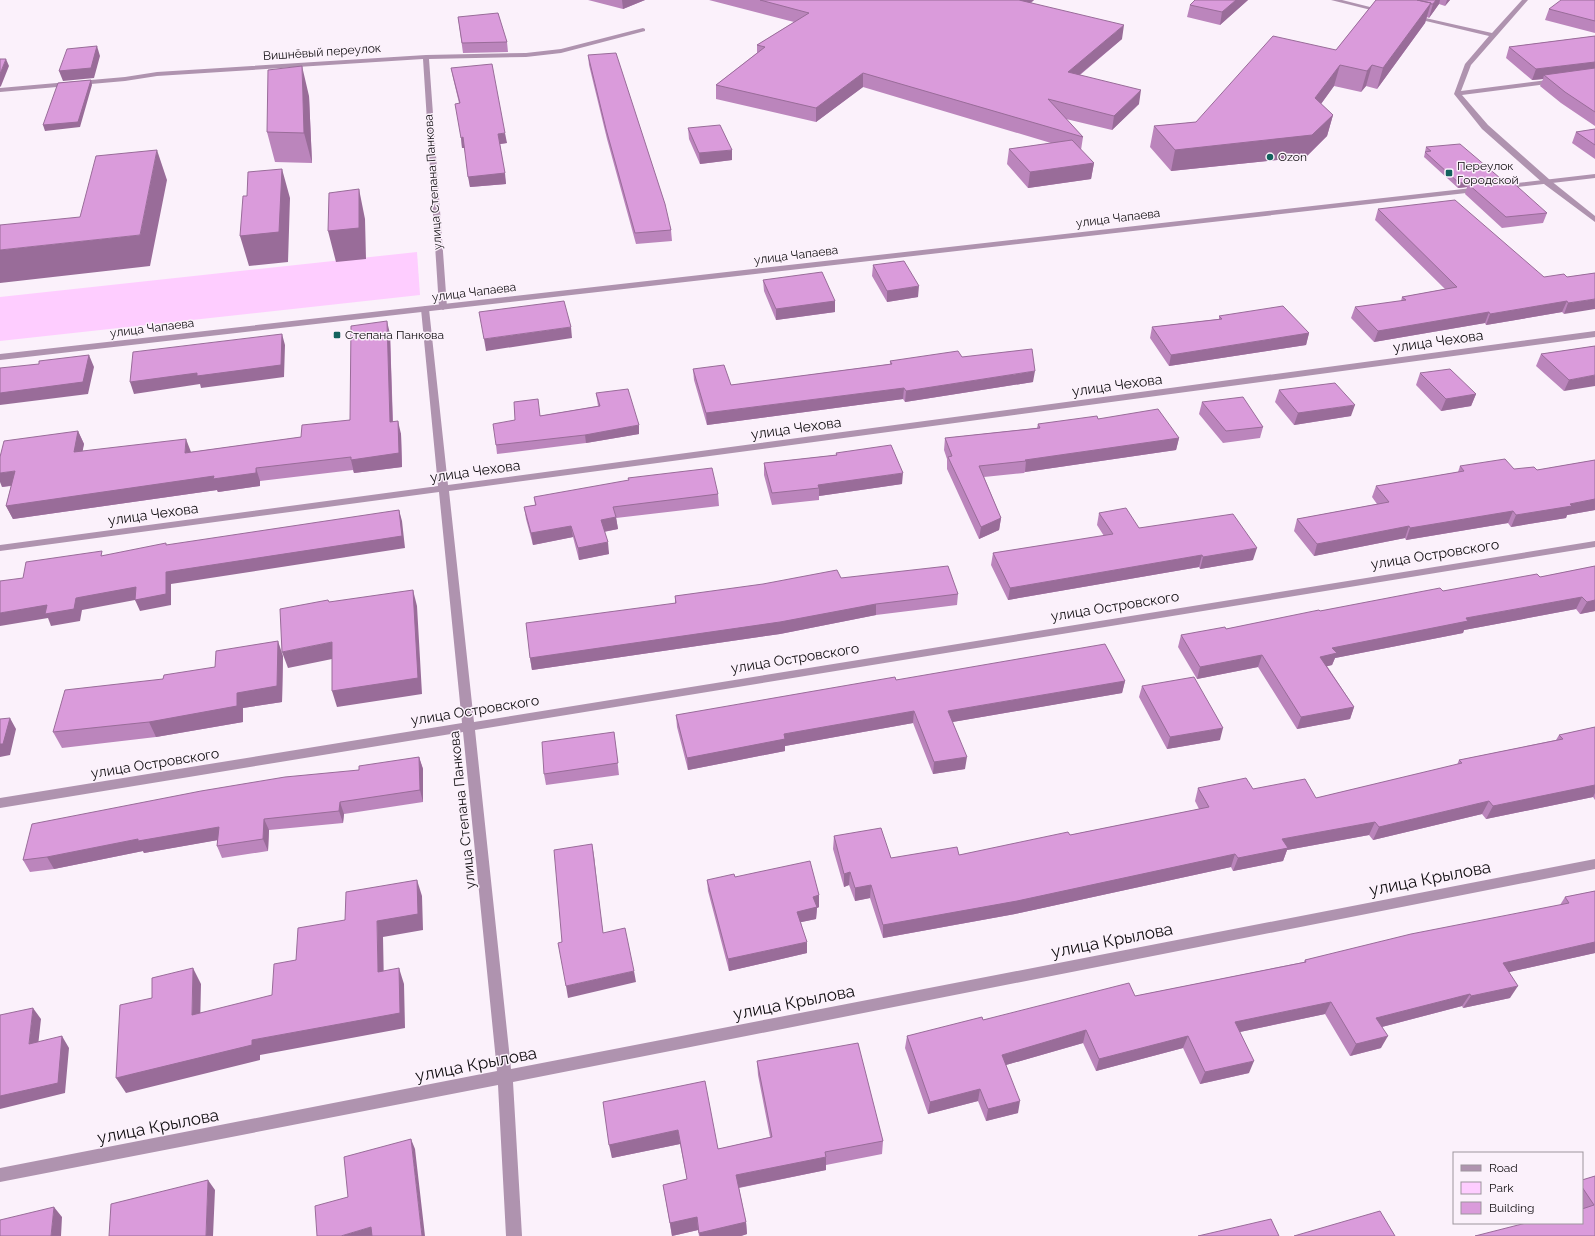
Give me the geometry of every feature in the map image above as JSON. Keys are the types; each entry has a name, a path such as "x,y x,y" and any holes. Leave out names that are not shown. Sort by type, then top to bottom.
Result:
{"street":[{"path":"1334,0 1387,12"},
{"path":"1457,94 1468,64 1525,0"},
{"path":"1402,15 1493,35"},
{"name":"Вишнёвый переулок","path":"0,90 125,79 157,74 426,57 526,55 561,51 643,30"},
{"name":"улица Степана Панкова","path":"426,57 443,308"},
{"path":"1457,94 1564,79"},
{"path":"1457,94 1485,127 1547,182 1595,220"},
{"name":"улица Чапаева","path":"0,358 1390,198 1595,176"},
{"name":"улица Степана Панкова","path":"425,309 505,1077 514,1236"},
{"name":"улица Чехова","path":"0,548 445,490 1595,334"},
{"name":"улица Островского","path":"0,804 1595,544"},
{"name":"улица Крылова","path":"0,1175 1595,864"}],"green space":[{"path":"417,252 420,295 0,341 0,297"}],"building":[{"path":"760,0 1019,0 1124,25 1068,72 1141,90 1114,116 1048,99 1083,137 863,73 816,108 716,85 765,47 757,45 809,13"},
{"path":"1195,0 1236,0 1222,12 1190,5"},
{"path":"1376,0 1417,0 1431,3 1383,68 1372,65 1367,71 1340,65 1315,98 1333,115 1312,135 1175,150 1154,126 1196,122 1273,36 1336,50"},
{"path":"1417,0 1436,0 1433,4 1431,4"},
{"path":"1561,0 1595,0 1595,21 1549,9"},
{"path":"498,13 507,42 462,43 458,17"},
{"path":"1595,36 1595,62 1536,69 1509,47"},
{"path":"97,46 91,68 59,71 67,49"},
{"path":"616,53 665,204 671,230 635,233 606,129 588,55"},
{"path":"0,59 6,59 0,74"},
{"path":"492,64 505,133 498,134 505,173 468,177 463,137 461,138 455,104 460,103 451,68"},
{"path":"302,66 304,133 267,132 268,70"},
{"path":"1595,68 1595,112 1565,92 1544,75"},
{"path":"91,80 78,122 43,125 58,83"},
{"path":"720,125 732,150 699,153 688,128"},
{"path":"1595,129 1595,145 1576,132"},
{"path":"1072,140 1094,163 1030,172 1009,149"},
{"path":"1460,144 1500,178 1459,183 1425,152 1431,151 1426,147"},
{"path":"157,150 140,235 0,250 0,225 80,217 96,156"},
{"path":"282,169 279,232 240,236 243,196 247,196 248,172"},
{"path":"1509,179 1547,213 1506,217 1468,184"},
{"path":"359,189 359,228 328,231 329,193"},
{"path":"1455,200 1544,277 1564,274 1567,277 1595,273 1595,299 1568,303 1567,301 1490,314 1489,312 1378,331 1355,307 1406,300 1402,297 1457,287 1378,209"},
{"path":"904,261 919,286 887,291 873,265"},
{"path":"822,272 835,301 776,309 763,280"},
{"path":"564,301 571,327 484,339 479,312"},
{"path":"1283,306 1309,333 1171,355 1152,327 1222,319 1219,316"},
{"path":"387,321 390,422 398,421 399,453 351,460 351,457 256,468 256,473 213,479 214,476 6,506 15,471 0,473 0,457 4,441 78,431 74,452 186,439 185,453 301,437 302,425 350,420 351,326"},
{"path":"282,334 281,365 197,376 197,373 130,382 133,352"},
{"path":"1595,346 1595,375 1569,380 1541,354"},
{"path":"1032,349 1035,371 906,391 904,388 706,413 693,369 724,365 731,385 892,364 890,361 958,351 962,357"},
{"path":"89,355 83,382 0,393 0,368 39,364 39,361"},
{"path":"1450,369 1476,394 1446,399 1420,373"},
{"path":"1335,383 1355,405 1298,413 1279,390"},
{"path":"628,389 639,425 585,435 496,445 493,424 515,420 514,402 538,399 540,416 600,406 596,393"},
{"path":"1243,397 1263,427 1226,431 1202,402"},
{"path":"1158,409 1179,438 1025,460 1026,461 979,466 1001,518 981,527 948,457 952,456 945,438 1040,428 1038,424 1097,416 1098,419"},
{"path":"891,445 903,473 818,485 819,488 772,493 764,463 837,455 836,453"},
{"path":"1505,459 1514,469 1534,467 1537,470 1595,460 1595,499 1570,504 1572,506 1516,515 1513,511 1410,528 1409,526 1317,544 1297,519 1389,502 1376,486 1464,471 1460,466"},
{"path":"712,468 718,494 613,507 616,517 601,520 608,542 578,548 571,526 531,533 524,507 536,505 534,497 629,480 628,478"},
{"path":"1126,508 1139,528 1233,514 1257,548 1203,557 1202,555 1010,588 993,553 1113,534 1099,513"},
{"path":"399,510 402,536 166,572 166,594 135,600 136,587 76,598 74,609 45,614 47,605 0,613 0,581 23,578 26,562 102,551 101,556 166,543 166,545"},
{"path":"948,566 958,594 876,604 780,622 530,658 526,623 676,603 675,596 763,584 837,570 841,578"},
{"path":"1595,566 1595,600 1587,602 1582,597 1466,618 1468,621 1332,648 1337,653 1320,657 1354,707 1301,717 1262,655 1200,667 1181,635 1225,627 1226,629 1440,588 1443,591 1537,574 1540,577"},
{"path":"413,590 418,678 332,691 332,642 282,652 280,609 328,600 329,602"},
{"path":"278,641 277,686 237,693 237,706 149,722 53,732 65,690 163,679 164,675 215,667 216,651"},
{"path":"1105,644 1125,681 948,711 967,757 934,762 914,711 784,734 785,739 687,758 676,715 895,677 896,680"},
{"path":"1194,677 1223,728 1170,737 1142,686"},
{"path":"10,718 3,744 0,744 0,719"},
{"path":"1595,727 1595,785 1493,806 1489,801 1379,827 1375,822 1282,839 1288,848 1238,858 1235,854 1017,901 883,925 871,885 855,888 850,872 844,874 834,836 881,828 891,858 957,847 959,855 1068,832 1070,835 1209,807 1198,788 1246,778 1253,789 1305,779 1316,798 1462,763 1459,760 1563,739 1559,735"},
{"path":"614,732 618,763 544,774 542,742"},
{"path":"419,757 420,790 340,802 339,811 264,819 263,839 217,846 219,827 138,841 138,839 47,857 23,860 32,824 201,791 285,777 359,770 359,766"},
{"path":"592,844 603,933 625,928 634,971 566,986 558,943 562,942 554,850"},
{"path":"810,861 819,895 813,897 817,907 797,912 807,942 728,959 707,880 734,874 735,877"},
{"path":"417,880 418,914 377,921 378,972 399,968 400,1013 252,1040 252,1045 116,1078 120,1005 152,998 152,978 193,968 192,1015 272,995 274,964 296,960 298,928 345,920 346,892"},
{"path":"1595,891 1595,942 1503,963 1518,986 1471,996 1470,994 1376,1018 1388,1036 1356,1044 1331,1002 1235,1022 1254,1061 1205,1072 1188,1036 1099,1059 1086,1030 1002,1055 1020,1101 988,1109 980,1089 930,1102 907,1036 982,1017 983,1020 1129,983 1135,996 1306,962 1305,960 1411,934 1569,903 1565,897"},
{"path":"33,1008 29,1044 62,1036 58,1083 0,1096 0,1015"},
{"path":"858,1043 883,1141 825,1152 826,1157 736,1175 746,1222 699,1233 697,1217 670,1223 663,1185 687,1179 678,1130 609,1145 603,1102 705,1081 718,1149 772,1137 757,1061"},
{"path":"411,1139 422,1236 372,1236 371,1227 341,1236 317,1236 315,1206 348,1197 344,1157"},
{"path":"1595,1176 1595,1236 1475,1236 1522,1224 1583,1224 1583,1209 1594,1205 1583,1188 1583,1180"},
{"path":"208,1180 206,1236 109,1236 111,1204"},
{"path":"54,1207 51,1236 0,1236 0,1220"},
{"path":"1380,1211 1395,1236 1294,1236"},
{"path":"1271,1219 1279,1236 1198,1236"}],"place":[{"name":"Ozon","path":"1270,157"},
{"name":"Переулок Городской","path":"1449,173"},
{"name":"Степана Панкова","path":"337,335"}]}
